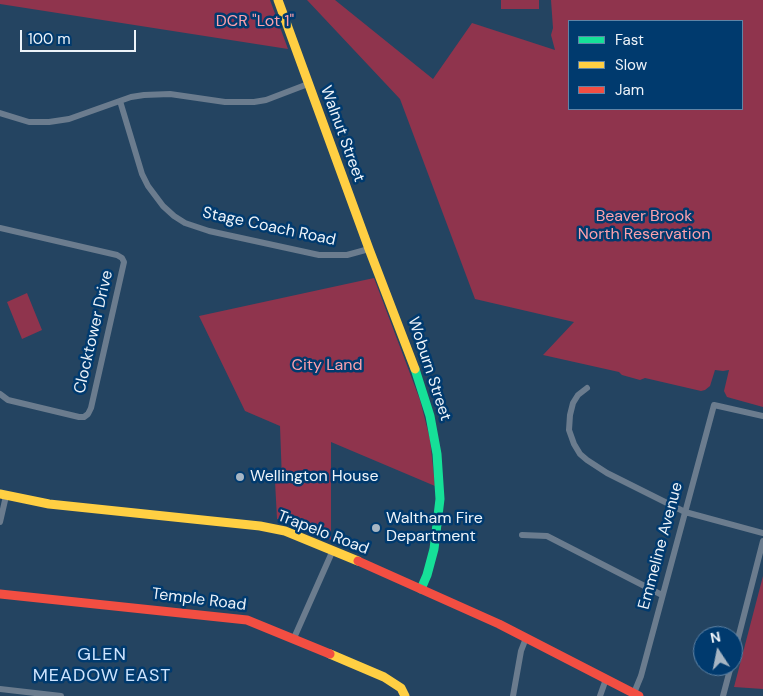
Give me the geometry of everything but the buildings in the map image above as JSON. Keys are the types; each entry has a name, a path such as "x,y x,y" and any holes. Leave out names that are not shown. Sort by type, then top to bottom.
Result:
{"street":[{"name":"Walnut Street","path":"278,0 380,278"},
{"path":"0,114 29,122 49,122 69,119 131,97 156,94 225,102 254,102 266,100 308,84"},
{"name":"Stage Coach Road","path":"120,101 142,174 148,186 163,206 185,223 209,231 319,255 347,256 369,250"},
{"name":"Clocktower Drive","path":"0,228 118,255 124,262 91,408 88,414 84,417 79,417 8,400 0,394"},
{"name":"Woburn Street","path":"380,278 423,389 432,423 437,454 440,492 438,523 429,568 420,589"},
{"path":"587,388 578,395 573,403 570,415 569,430 580,454 607,474 685,512 763,533"},
{"name":"Emmeline Avenue","path":"636,695 714,405 763,416"},
{"path":"0,522 3,495"},
{"name":"Trapelo Road","path":"3,495 67,506 273,528 333,550 420,589 526,638 636,695"},
{"path":"522,535 547,536 662,595"},
{"path":"741,626 763,542"},
{"path":"294,638 333,550"},
{"name":"Temple Road","path":"0,594 232,618 263,626 294,638 384,677 401,688 405,696"},
{"path":"513,696 521,651 526,638"},
{"path":"723,696 728,676"},
{"path":"600,696 606,679"},
{"path":"0,690 62,696"}],"green space":[{"name":"DCR \"Lot 1\"","path":"0,0 270,0 288,49 0,4"},
{"name":"Beaver Brook North Reservation","path":"307,0 335,0 433,79 472,23 555,50 551,35 553,28 551,0 763,0 763,407 727,397 724,391 729,370 715,370 710,386 701,391 645,378 640,380 622,375 619,372 543,355 574,322 475,299 400,99"},
{"path":"501,0 539,0 539,9 501,9"},
{"name":"City Land","path":"374,278 420,400 430,439 435,486 331,442 331,540 285,520 277,519 275,481 282,481 280,426 245,411 199,316"},
{"path":"27,293 42,330 22,339 7,302"},
{"path":"763,576 763,689 734,687 737,676 743,676 743,653"}],"traffic: fast":[{"path":"415,369 430,416 437,454 440,499 434,549 421,589"}],"traffic: slow":[{"path":"278,0 415,369"},
{"path":"0,494 49,504 260,526 285,531 358,561"},
{"path":"330,654 384,677 401,688 405,696"}],"traffic: jam":[{"path":"358,561 499,624 639,696"},
{"path":"0,594 247,620 330,654"}],"place":[{"name":"Wellington House","path":"240,477"},
{"name":"Waltham Fire Department","path":"376,528"}],"district":[{"name":"GLEN MEADOW EAST","path":"102,665"}]}
